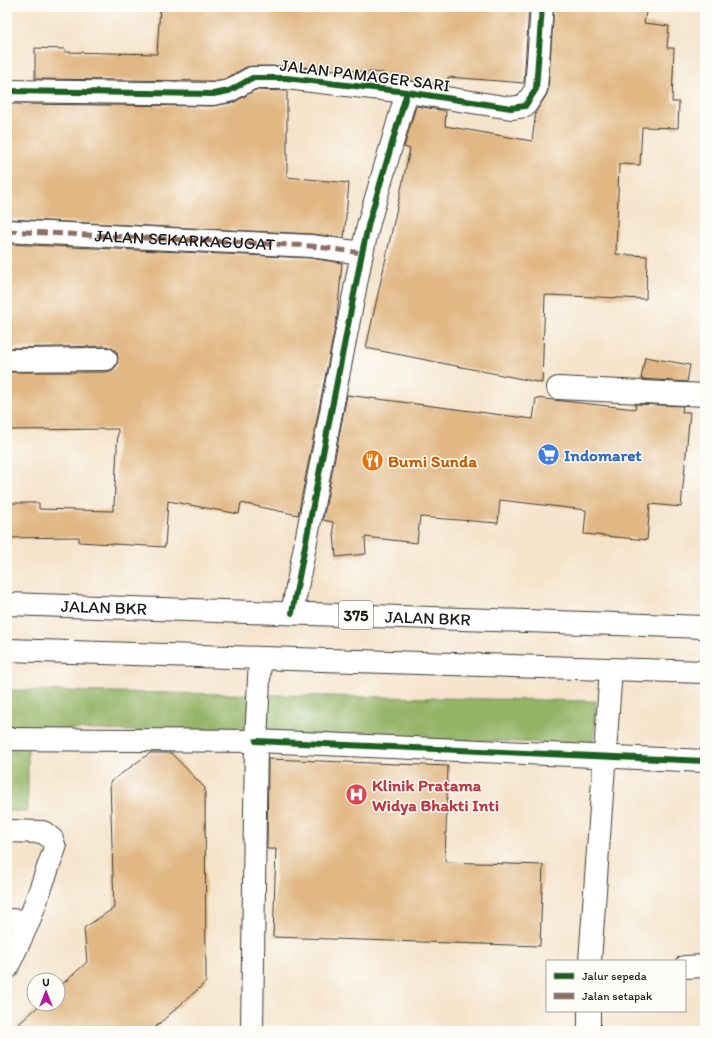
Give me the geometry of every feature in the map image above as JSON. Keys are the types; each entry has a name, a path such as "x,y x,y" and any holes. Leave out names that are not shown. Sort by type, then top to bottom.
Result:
{"street":[{"name":"JALAN PAMAGER SARI","path":"7,91 213,94 229,91 252,78 286,78 407,92 511,108 525,106 536,88 542,7"},
{"path":"292,613 362,253 369,222 407,92"},
{"name":"JALAN SEKARKAGUGAT","path":"7,231 311,246 362,253"},
{"path":"7,360 106,359"},
{"path":"558,388 705,395"},
{"name":"JALAN BKR","path":"7,604 705,627"},
{"path":"7,650 705,672"},
{"path":"252,1031 256,741 260,658"},
{"path":"590,960 611,669"},
{"path":"7,739 256,741 705,761"},
{"path":"7,831 43,832 52,838 55,848 29,921 7,968"},
{"path":"7,920 29,921"},
{"path":"686,967 705,966"},
{"path":"589,1012 589,1031"}],"green space":[{"path":"7,690 596,701 593,744 28,728 28,811 7,811"}],"building":[{"path":"160,7 529,7 524,83 448,77 448,86 384,77 384,73 286,66 246,67 225,79 212,81 35,79 35,48 65,49 65,52 157,54"},
{"path":"554,7 647,7 644,23 669,26 667,48 674,48 672,102 679,102 678,128 642,127 640,165 619,164 616,254 647,256 646,299 545,295 542,383 366,348 410,149 404,147 416,106 446,111 445,126 532,141 536,111 546,96 548,90"},
{"path":"255,90 287,91 287,177 349,183 344,238 312,234 7,219 7,104 213,106 235,102"},
{"path":"7,244 310,258 342,263 337,317 298,515 241,503 239,514 168,501 165,547 79,542 79,537 7,538 7,503 39,503 39,509 113,511 118,429 7,430 7,372 106,372 113,370 117,365 118,359 117,352 106,346 7,348"},
{"path":"645,357 690,365 687,382 641,379"},
{"path":"347,395 533,419 536,398 635,409 636,404 683,406 682,412 690,412 681,507 650,504 647,540 584,534 586,510 500,500 498,523 420,517 417,543 365,537 366,554 336,557 333,522 323,520"},
{"path":"150,753 171,753 205,788 206,982 151,1031 11,1031 32,1012 66,1012 66,981 87,962 84,928 114,908 110,782"},
{"path":"268,759 448,766 445,862 543,865 540,946 273,937 276,849 267,849"}],"marked path":[{"path":"7,231 311,246 362,253"}],"cycle path":[{"path":"7,91 213,94 229,91 252,78 286,78 407,92 511,108 525,106 536,89 542,7"},
{"path":"292,613 362,253 369,222 407,92"},
{"path":"256,741 705,761"}],"place":[{"name":"Indomaret","path":"548,455"},
{"name":"Bumi Sunda","path":"373,461"},
{"name":"Klinik Pratama Widya Bhakti Inti","path":"356,795"}]}
